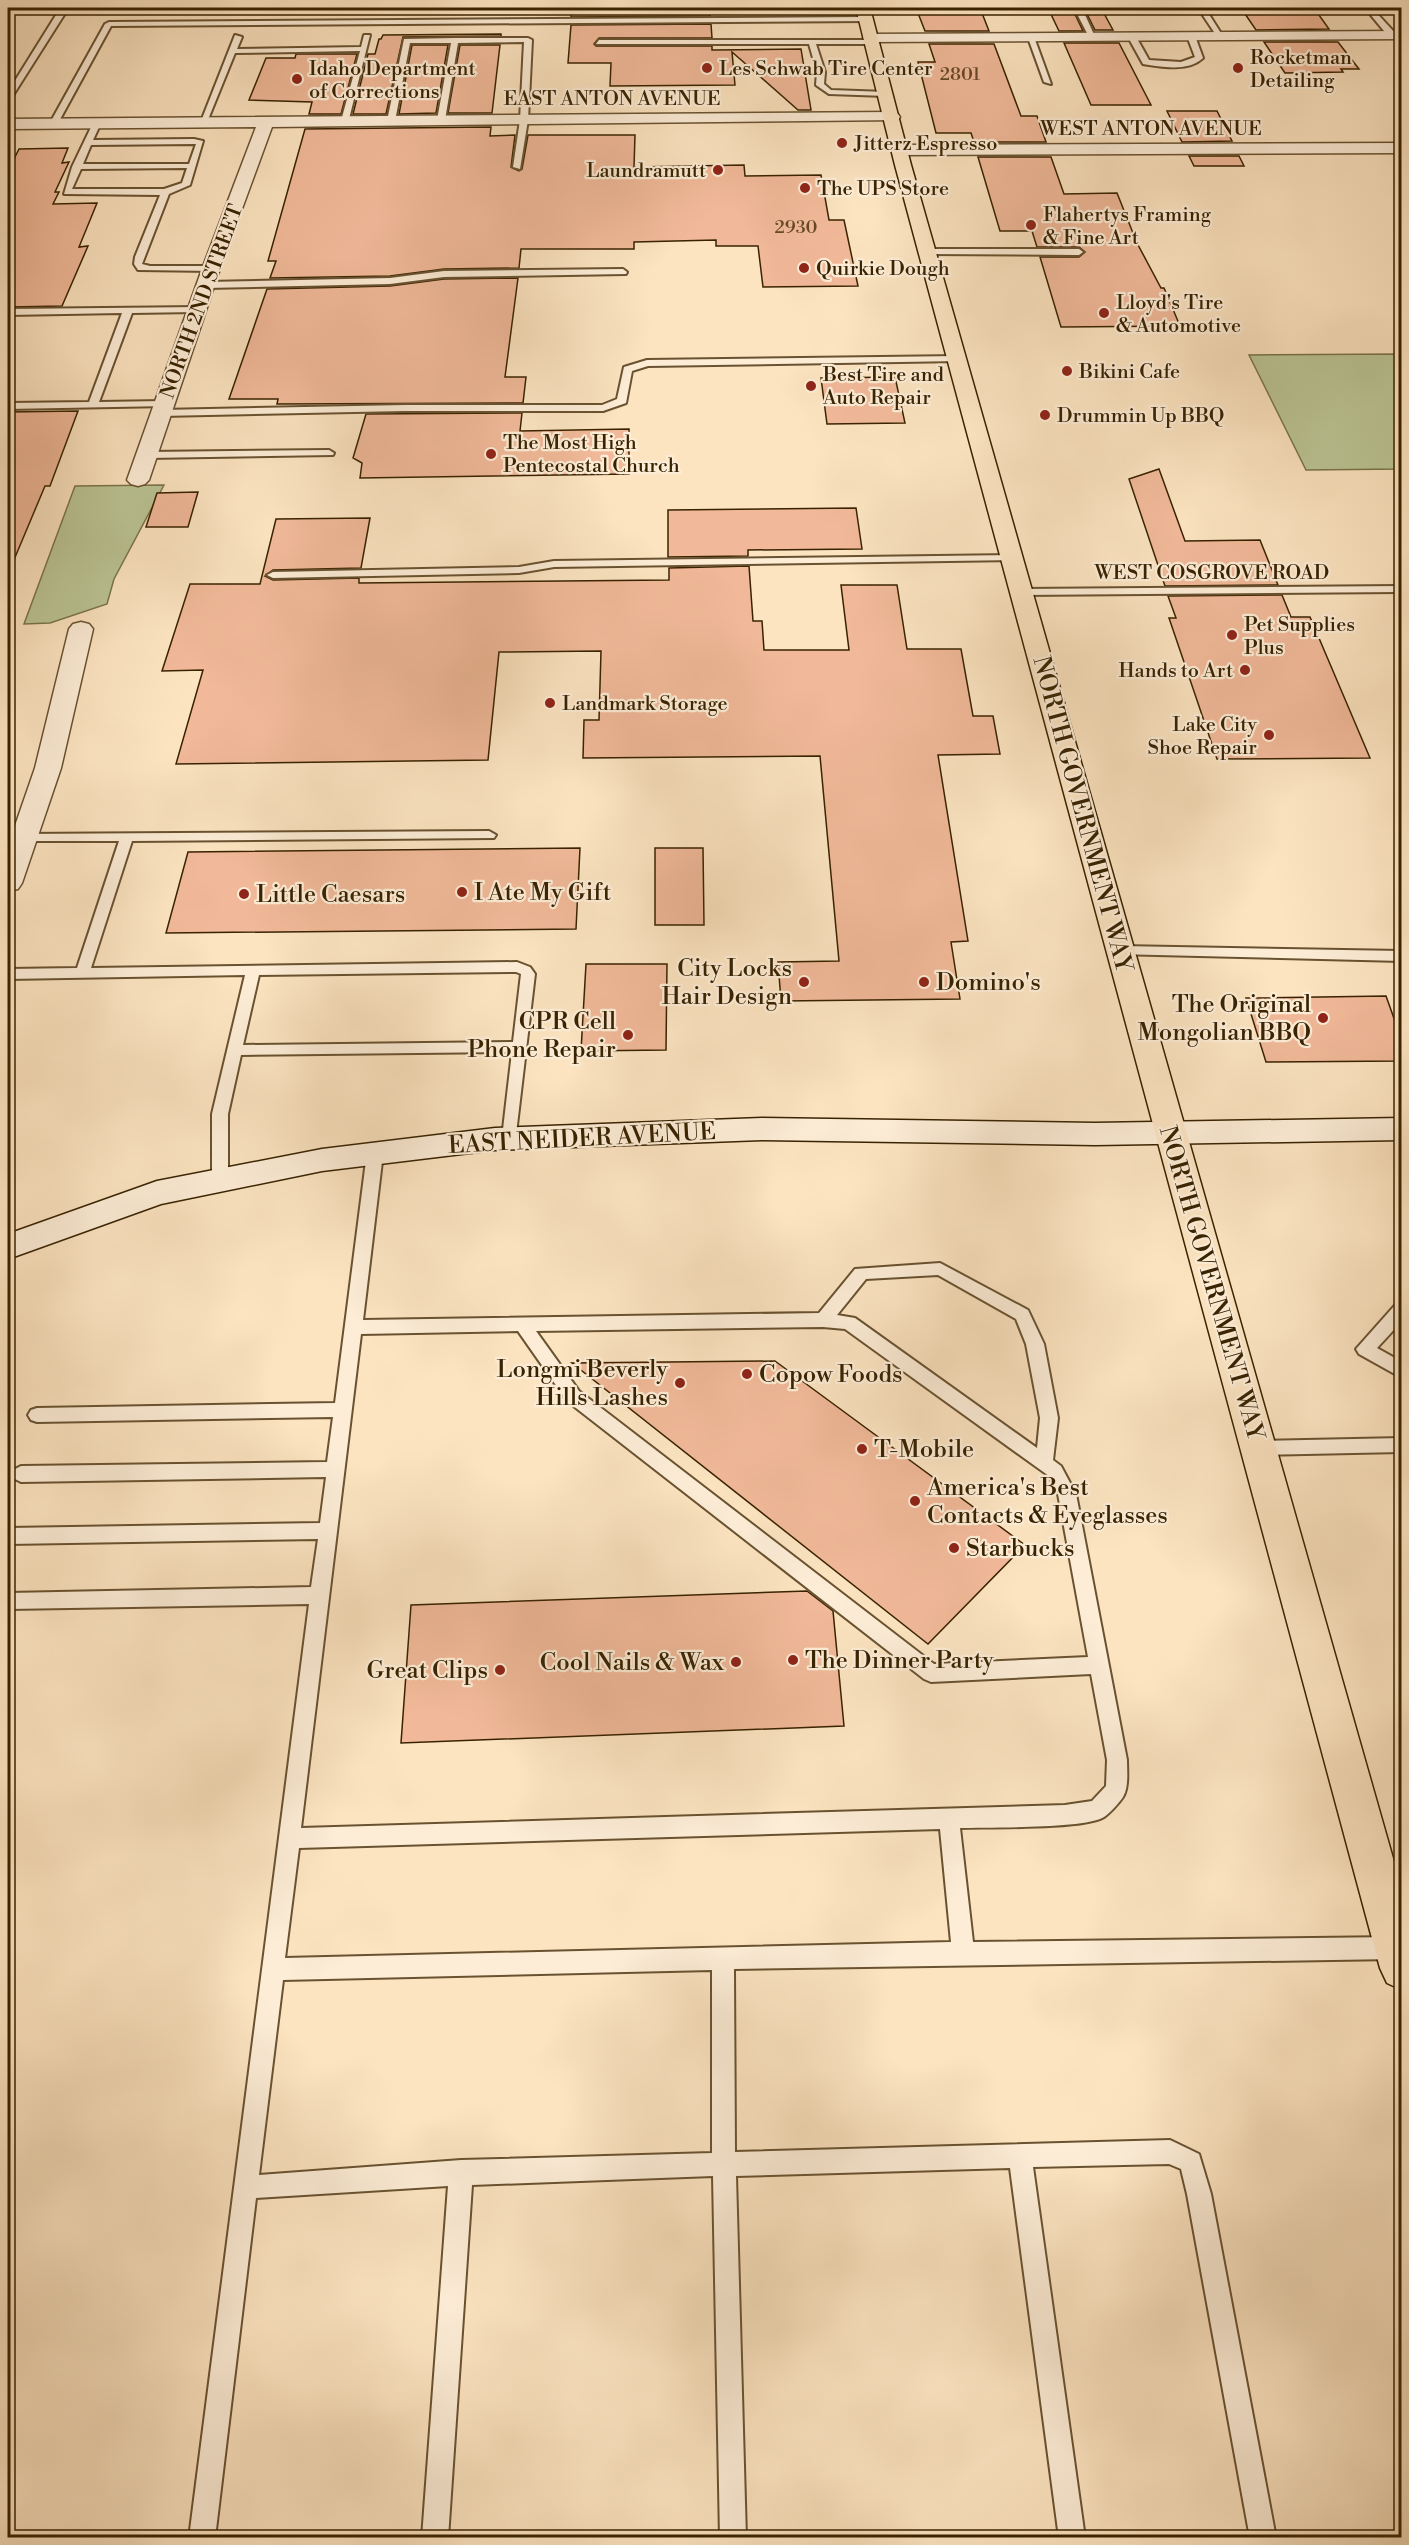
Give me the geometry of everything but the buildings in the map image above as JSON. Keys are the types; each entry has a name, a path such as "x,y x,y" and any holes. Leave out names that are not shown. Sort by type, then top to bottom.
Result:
{"main road":[{"name":"NORTH GOVERNMENT WAY","path":"864,13 1120,951 1400,1955"}],"street":[{"path":"871,40 1397,35"},
{"name":"EAST ANTON AVENUE","path":"8,124 266,122 347,113 391,121 524,120 889,106"},
{"name":"NORTH 2ND STREET","path":"138,480 208,277 266,122"},
{"name":"WEST ANTON AVENUE","path":"900,150 1401,148"},
{"path":"8,883 48,768 81,629"},
{"name":"EAST NEIDER AVENUE","path":"8,1247 157,1193 322,1160 510,1138 762,1129 1095,1134 1401,1129"}],"lane":[{"path":"8,95 60,15 59,10 52,8"},
{"path":"1078,8 1093,37"},
{"path":"1202,8 1221,36"},
{"path":"1369,8 1397,35"},
{"path":"109,24 229,19 864,13"},
{"path":"54,123 114,16"},
{"path":"1132,37 1146,62 1174,64 1195,62 1199,58 1191,36"},
{"path":"203,122 238,37"},
{"path":"347,113 367,37"},
{"path":"1030,37 1048,82"},
{"path":"441,120 455,40"},
{"path":"391,121 407,41 528,40 524,120 517,167"},
{"path":"599,42 871,40"},
{"path":"812,42 821,72 820,85 829,92 889,106"},
{"path":"232,51 293,46 364,49"},
{"path":"87,143 199,142 186,185 165,192 70,193 66,190 87,143 97,123"},
{"path":"76,167 192,166"},
{"path":"165,192 138,257 138,264 141,268 208,277 390,281 444,274 623,272"},
{"path":"928,252 1080,252"},
{"path":"8,312 197,309"},
{"path":"93,405 128,310"},
{"path":"8,406 93,405 163,409 603,408 622,401 627,369 647,363 958,359"},
{"path":"147,455 329,453"},
{"path":"273,575 519,570 554,564 1013,558"},
{"name":"WEST COSGROVE ROAD","path":"1022,592 1401,589"},
{"path":"23,837 489,835"},
{"path":"82,974 127,836"},
{"path":"1120,951 1401,956"},
{"path":"8,975 517,967 528,974 510,1138"},
{"path":"219,1180 220,1114 253,971"},
{"path":"235,1050 520,1047"},
{"path":"202,2538 375,1153"},
{"path":"823,1320 861,1273 940,1269 1022,1315 1035,1344 1049,1418 1044,1463"},
{"path":"1401,1309 1365,1349 1401,1371"},
{"path":"290,1838 1065,1815 1097,1810 1116,1790 1116,1770 1099,1665 1067,1494 1055,1471 849,1323 823,1320 353,1327"},
{"path":"522,1324 573,1396 931,1673 1099,1665"},
{"path":"37,1415 344,1410"},
{"path":"1259,1448 1401,1445"},
{"path":"21,1474 336,1469"},
{"path":"8,1536 328,1531"},
{"path":"8,1601 321,1595"},
{"path":"949,1818 963,1953"},
{"path":"274,1969 963,1953 1400,1955"},
{"path":"723,1959 724,2165 734,2538"},
{"path":"246,2187 461,2172 1170,2152 1191,2162 1263,2538"},
{"path":"1020,2157 1072,2538"},
{"path":"435,2538 461,2172"}],"green space":[{"path":"1401,354 1401,469 1306,470 1249,355"},
{"path":"164,485 114,579 107,604 50,623 24,624 75,486"}],"place":[{"name":"Les Schwab Tire Center","path":"707,68"},
{"name":"Rocketman Detailing","path":"1238,68"},
{"name":"Idaho Department of Corrections","path":"297,79"},
{"name":"Jitterz Espresso","path":"842,143"},
{"name":"Laundramutt","path":"718,170"},
{"name":"The UPS Store","path":"805,188"},
{"name":"Flahertys Framing & Fine Art","path":"1031,225"},
{"name":"Quirkie Dough","path":"804,268"},
{"name":"Lloyd's Tire & Automotive","path":"1104,313"},
{"name":"Bikini Cafe","path":"1067,371"},
{"name":"Best Tire and Auto Repair","path":"811,386"},
{"name":"Drummin Up BBQ","path":"1045,415"},
{"name":"The Most High Pentecostal Church","path":"491,454"},
{"name":"Pet Supplies Plus","path":"1232,635"},
{"name":"Hands to Art","path":"1245,670"},
{"name":"Landmark Storage","path":"550,703"},
{"name":"Lake City Shoe Repair","path":"1269,735"},
{"name":"I Ate My Gift","path":"462,892"},
{"name":"Little Caesars","path":"244,894"},
{"name":"City Locks Hair Design","path":"804,982"},
{"name":"Domino's","path":"924,982"},
{"name":"The Original Mongolian BBQ","path":"1323,1018"},
{"name":"CPR Cell Phone Repair","path":"628,1035"},
{"name":"Copow Foods","path":"747,1374"},
{"name":"Longmi Beverly Hills Lashes","path":"680,1383"},
{"name":"T-Mobile","path":"862,1449"},
{"name":"America's Best Contacts & Eyeglasses","path":"915,1501"},
{"name":"Starbucks","path":"954,1548"},
{"name":"The Dinner Party","path":"793,1660"},
{"name":"Cool Nails & Wax","path":"736,1662"},
{"name":"Great Clips","path":"500,1670"}]}
